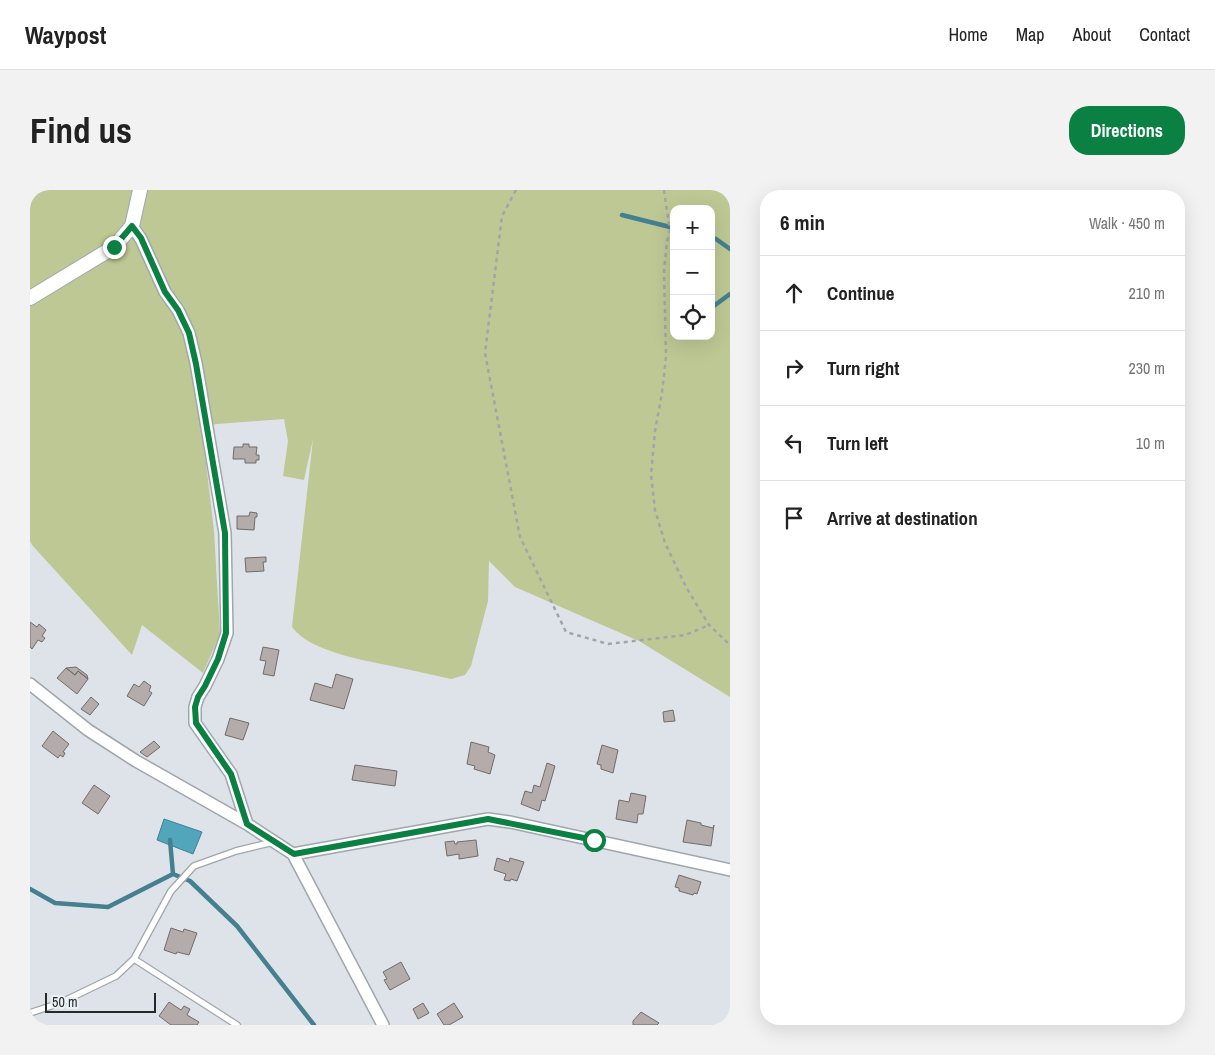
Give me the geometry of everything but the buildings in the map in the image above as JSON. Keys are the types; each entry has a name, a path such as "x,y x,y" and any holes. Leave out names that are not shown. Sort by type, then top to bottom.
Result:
{"street":[{"path":"30,298 114,247 132,226 140,190"},
{"path":"132,226 141,238 165,292 178,310 189,333 196,364 225,533 226,633 218,659 198,697 195,707 196,723 231,774 247,824"},
{"path":"30,684 104,741 247,824 294,854 383,1025"},
{"path":"294,854 488,819 529,826 730,870"}],"lane":[{"path":"30,1013 60,1003 116,976 134,959 171,892 194,866 236,851 275,842"},
{"path":"134,959 237,1025"}],"path":[{"path":"516,190 502,216 485,353 520,537 566,632 608,644 685,635 710,625"},
{"path":"664,190 670,232 667,241 664,271 666,357 655,431 651,475 655,510 665,543 686,587 710,625 730,645"}],"green space":[{"path":"30,190 730,190 730,697 639,641 515,587 489,561 488,601 471,666 465,675 451,679 344,656 313,644 292,627 313,439 304,480 283,476 288,441 284,419 200,427 214,531 220,634 203,673 142,625 132,655 30,541"}],"water":[{"path":"164,819 202,832 193,854 157,840"}],"waterway":[{"path":"622,215 670,227"},
{"path":"715,239 730,249"},
{"path":"715,305 730,294"},
{"path":"170,840 173,874"},
{"path":"30,889 55,903 108,907 173,874 190,881 237,926 314,1025"}],"route":[{"path":"114,247 132,226 141,238 165,292 178,310 189,333 225,533 226,633 218,659 198,697 195,707 196,723 231,774 247,824 294,854 488,819 594,840"}]}
